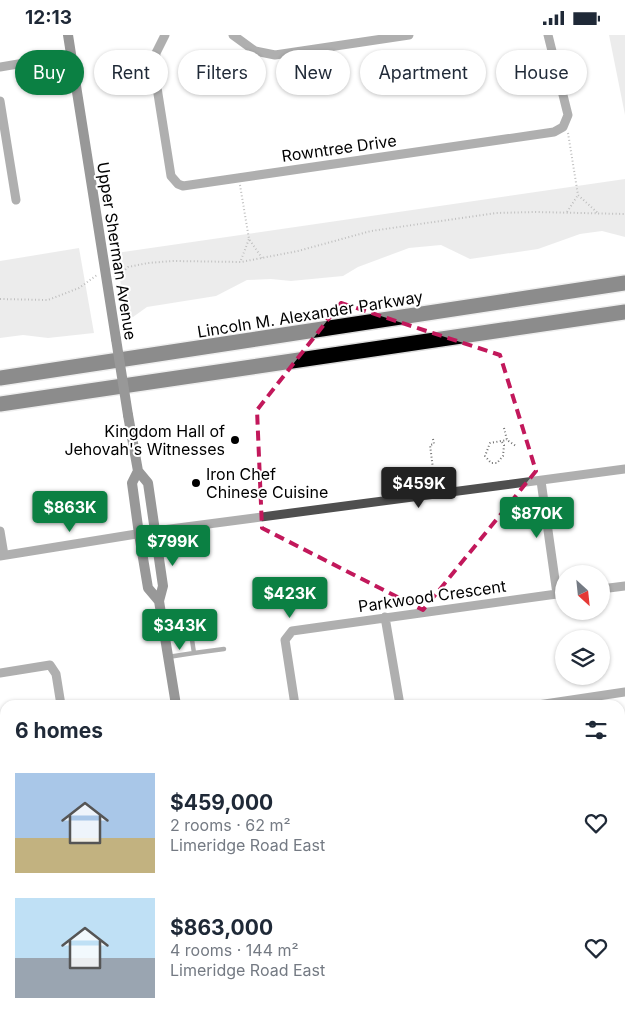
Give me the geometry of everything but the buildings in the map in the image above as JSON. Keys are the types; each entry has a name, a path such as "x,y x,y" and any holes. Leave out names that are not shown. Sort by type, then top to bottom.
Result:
{"highway":[{"name":"Lincoln M. Alexander Parkway","path":"0,378 625,283"},
{"path":"0,404 625,312"}],"main road":[{"name":"Upper Sherman Avenue","path":"68,35 70,50"},
{"name":"Upper Sherman Avenue","path":"77,95 138,471 148,483 163,586 159,601 175,700"},
{"name":"Upper Sherman Avenue","path":"138,471 132,483 139,534 148,587 159,601"}],"street":[{"name":"Rowntree Drive","path":"165,35 156,53 155,75 172,178 183,186 554,132 566,123"},
{"path":"233,35 250,48 272,55 409,35"},
{"path":"548,35 568,115 566,123"},
{"path":"0,67 15,64"},
{"path":"0,101 16,200"},
{"path":"0,531 2,556 155,531 625,469"},
{"path":"540,481 555,566"},
{"path":"610,588 625,586"},
{"name":"Parkwood Crescent","path":"294,700 285,640 288,634 299,629 555,595"},
{"path":"385,617 399,700"},
{"path":"0,673 50,665 56,674 60,700"},
{"path":"571,700 625,692"}],"lane":[{"path":"165,637 191,633 194,653"},
{"path":"168,657 224,649"}],"path":[{"path":"566,123 578,195 598,214"},
{"path":"239,178 249,239 262,258"},
{"path":"567,212 578,195"},
{"path":"0,299 48,300 79,288 95,275 106,273 110,278 119,276 128,267 173,261 241,261 262,258 371,231 496,213 567,212 625,214"},
{"path":"241,261 249,239"},
{"path":"504,428 507,440 516,446"},
{"path":"433,439 434,444 430,445 436,494"},
{"path":"502,442 504,445 503,456 497,463 491,463 485,456 490,443 507,440"},
{"path":"395,468 401,470 404,499"},
{"path":"402,480 434,477"}],"highlighted area":[{"path":"341,303 500,355 536,471 423,610 262,528 257,410"}],"shaded area":[{"path":"609,35 625,35 625,115"},
{"path":"625,179 625,237 602,231 580,234 538,249 470,259 441,245 409,248 358,267 343,276 291,281 271,279 247,280 216,296 147,307 133,317 126,318 116,253"},
{"path":"79,248 94,333 48,338 23,335 0,338 0,261"}],"place":[{"name":"Kingdom Hall of Jehovah's Witnesses","path":"235,440"},
{"name":"Iron Chef Chinese Cuisine","path":"196,483"}]}
